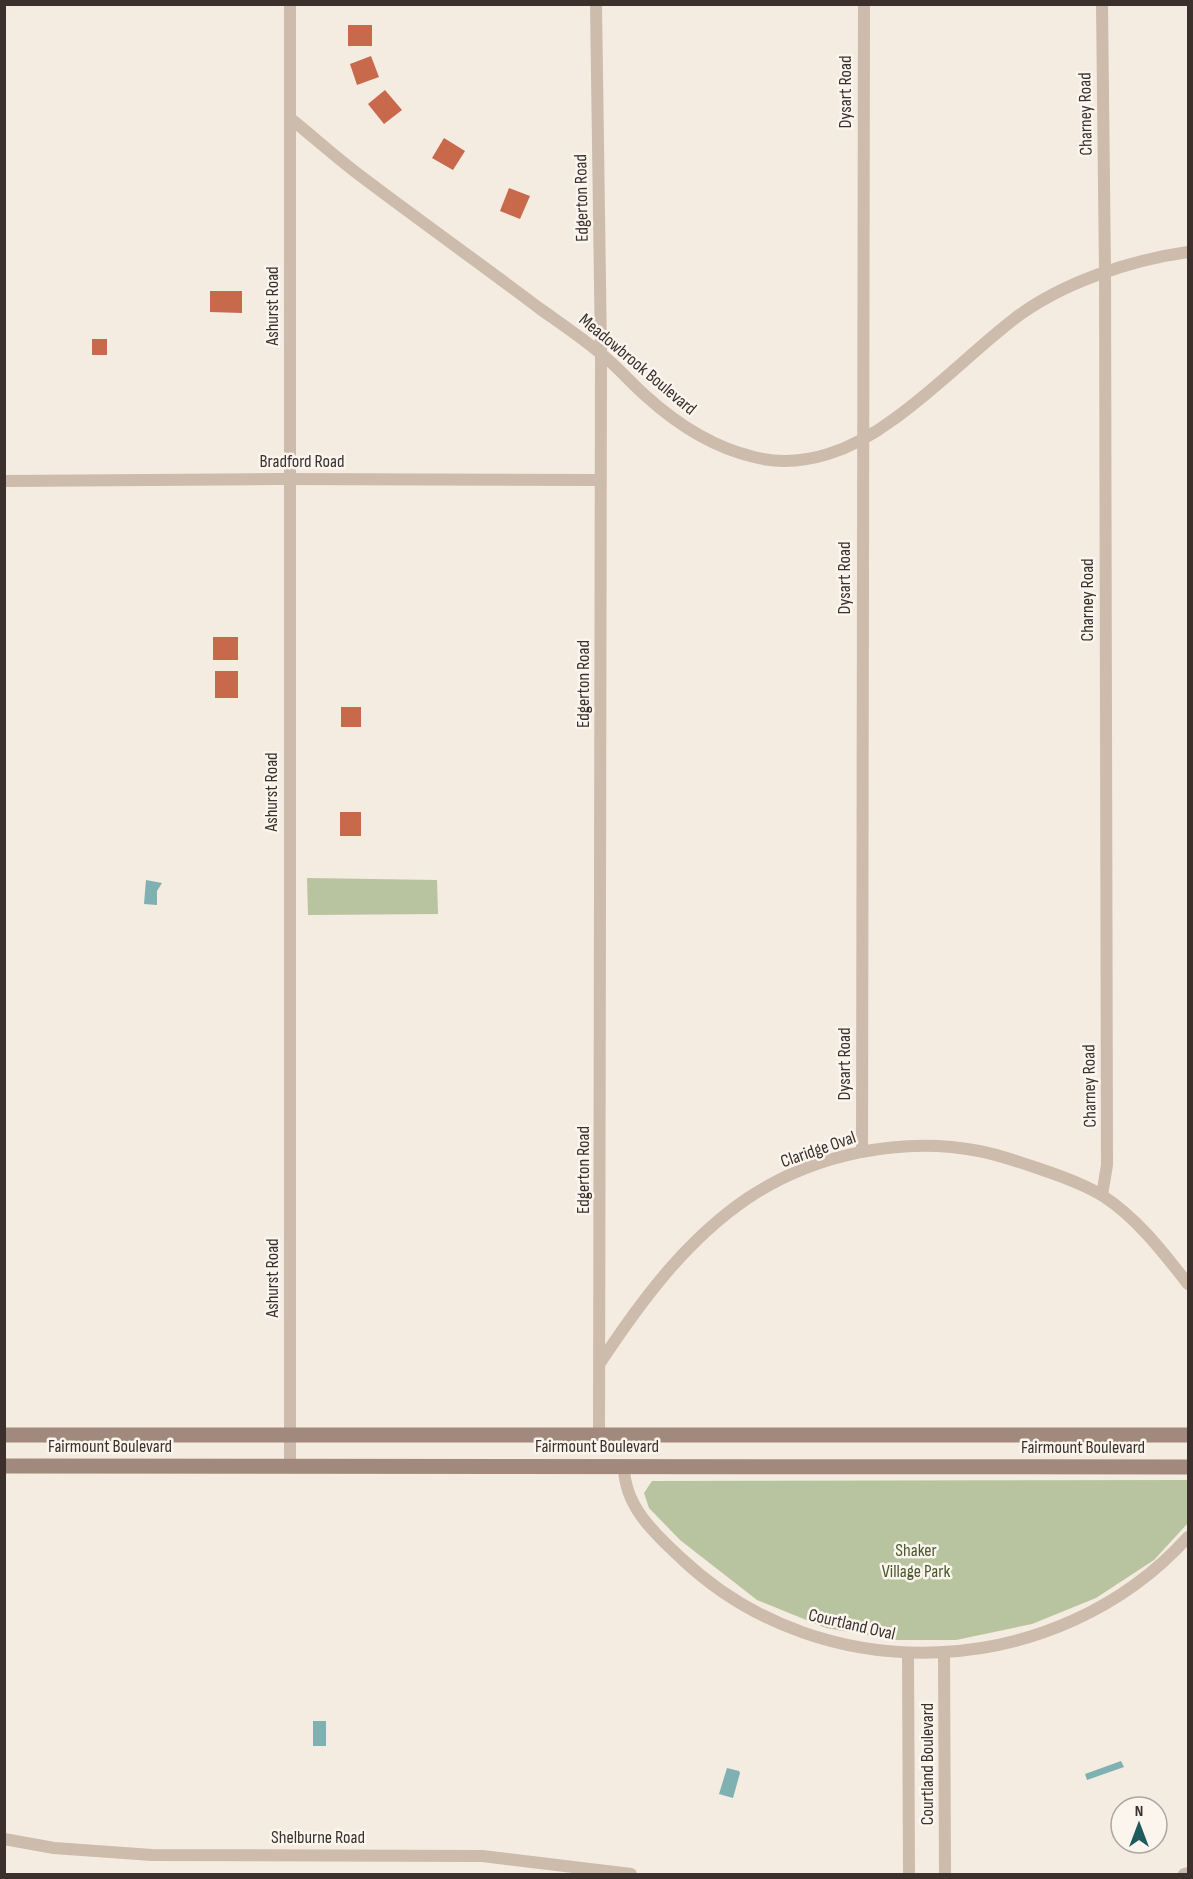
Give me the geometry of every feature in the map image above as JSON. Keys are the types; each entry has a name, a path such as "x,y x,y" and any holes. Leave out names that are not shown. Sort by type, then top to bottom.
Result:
{"main road":[{"name":"Fairmount Boulevard","path":"4,1435 1188,1435"},
{"name":"Fairmount Boulevard","path":"4,1466 1188,1467"}],"street":[{"path":"290,4 291,119"},
{"name":"Edgerton Road","path":"596,4 601,353 599,1364"},
{"name":"Dysart Road","path":"862,1152 864,4"},
{"name":"Charney Road","path":"1102,4 1105,274 1107,1165 1102,1196"},
{"name":"Meadowbrook Boulevard","path":"291,119 364,179 601,353 646,397 680,424 704,439 729,449 775,461 797,461 840,451 862,440 894,420 1015,319 1048,297 1136,263 1188,252"},
{"name":"Ashurst Road","path":"290,1466 291,119"},
{"name":"Bradford Road","path":"4,481 600,480"},
{"name":"Claridge Oval","path":"599,1364 652,1289 719,1219 748,1198 779,1180 829,1161 862,1152 927,1146 980,1151 1056,1174 1102,1196 1136,1222 1188,1284"},
{"path":"599,1364 599,1435"},
{"name":"Courtland Oval","path":"624,1466 628,1492 636,1510 690,1567 728,1595 766,1617 808,1634 859,1647 908,1653 944,1653 1012,1642 1070,1622 1118,1597 1166,1560 1188,1537"},
{"name":"Courtland Boulevard","path":"908,1653 909,1875"},
{"name":"Courtland Boulevard","path":"944,1653 945,1875"},
{"name":"Shelburne Road","path":"4,1839 54,1848 152,1855 482,1856 631,1875"},
{"path":"1184,1875 1188,1873"}],"green space":[{"path":"307,878 437,880 438,914 308,915"},
{"name":"Shaker Village Park","path":"1188,1480 1188,1523 1154,1560 1096,1598 1032,1624 956,1640 896,1640 826,1628 757,1600 680,1540 649,1508 644,1493 652,1481"}],"water":[{"path":"146,880 162,883 157,891 157,905 144,904"},
{"path":"313,1721 326,1721 326,1746 313,1746"},
{"path":"1121,1761 1124,1767 1087,1780 1085,1774"},
{"path":"727,1768 740,1773 733,1798 719,1794"}],"building":[{"path":"348,25 372,25 372,46 348,46"},
{"path":"371,56 379,77 357,85 350,64"},
{"path":"385,90 402,110 384,124 368,104"},
{"path":"444,138 465,151 453,170 432,158"},
{"path":"509,188 530,196 520,219 500,211"},
{"path":"210,291 242,291 242,313 210,312"},
{"path":"92,339 107,339 107,355 92,355"},
{"path":"213,637 238,637 238,660 213,660"},
{"path":"215,671 238,671 238,698 215,698"},
{"path":"341,707 361,707 361,727 341,727"},
{"path":"340,812 361,812 361,836 340,836"}]}
